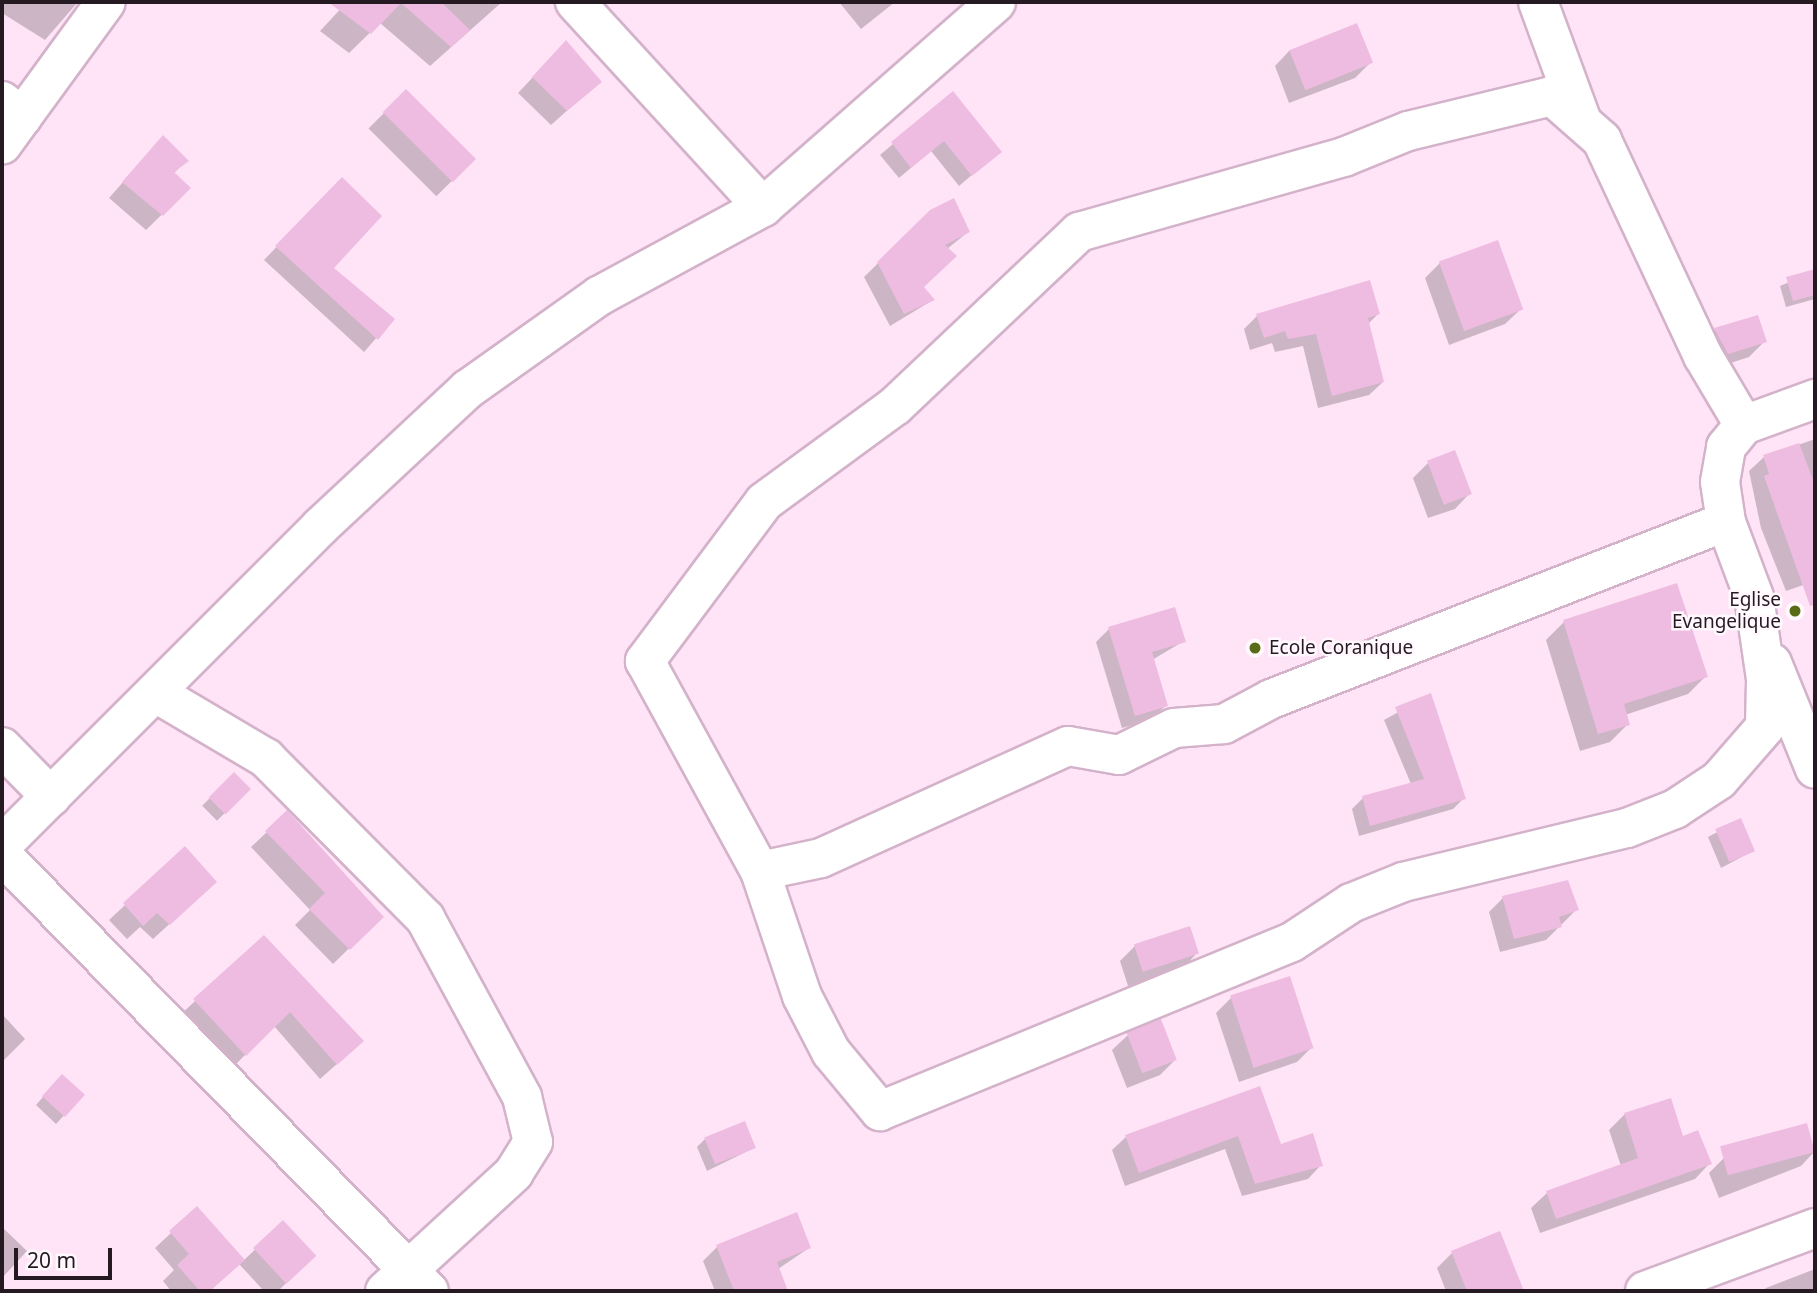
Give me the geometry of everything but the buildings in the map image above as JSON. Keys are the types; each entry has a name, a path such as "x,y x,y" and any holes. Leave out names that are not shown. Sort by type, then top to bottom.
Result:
{"street":[{"path":"9,121 106,2"},
{"path":"575,2 762,207"},
{"path":"2,845 156,694 321,526 468,389 599,296 762,207 996,2"},
{"path":"1538,2 1581,119"},
{"path":"1744,425 1703,356 1602,140 1552,96 1408,131 1344,157 1079,232 895,406 764,502 645,660 760,871 802,996 831,1052 880,1111 1292,942 1350,903 1403,882 1628,828 1675,809 1718,780 1765,727 1762,639"},
{"path":"1815,399 1744,425 1726,447 1720,482 1726,523 1762,639 1815,769"},
{"path":"760,871 821,858 1068,746 1119,755 1174,728 1224,724 1272,699 1726,523"},
{"path":"2,855 406,1284 514,1174 533,1142 522,1097 425,918 266,758 156,694"},
{"path":"2,747 51,797"},
{"path":"1645,1291 1723,1277 1815,1228"}],"place":[{"name":"Eglise Evangelique","path":"1795,611"},
{"name":"Ecole Coranique","path":"1255,648"}]}
